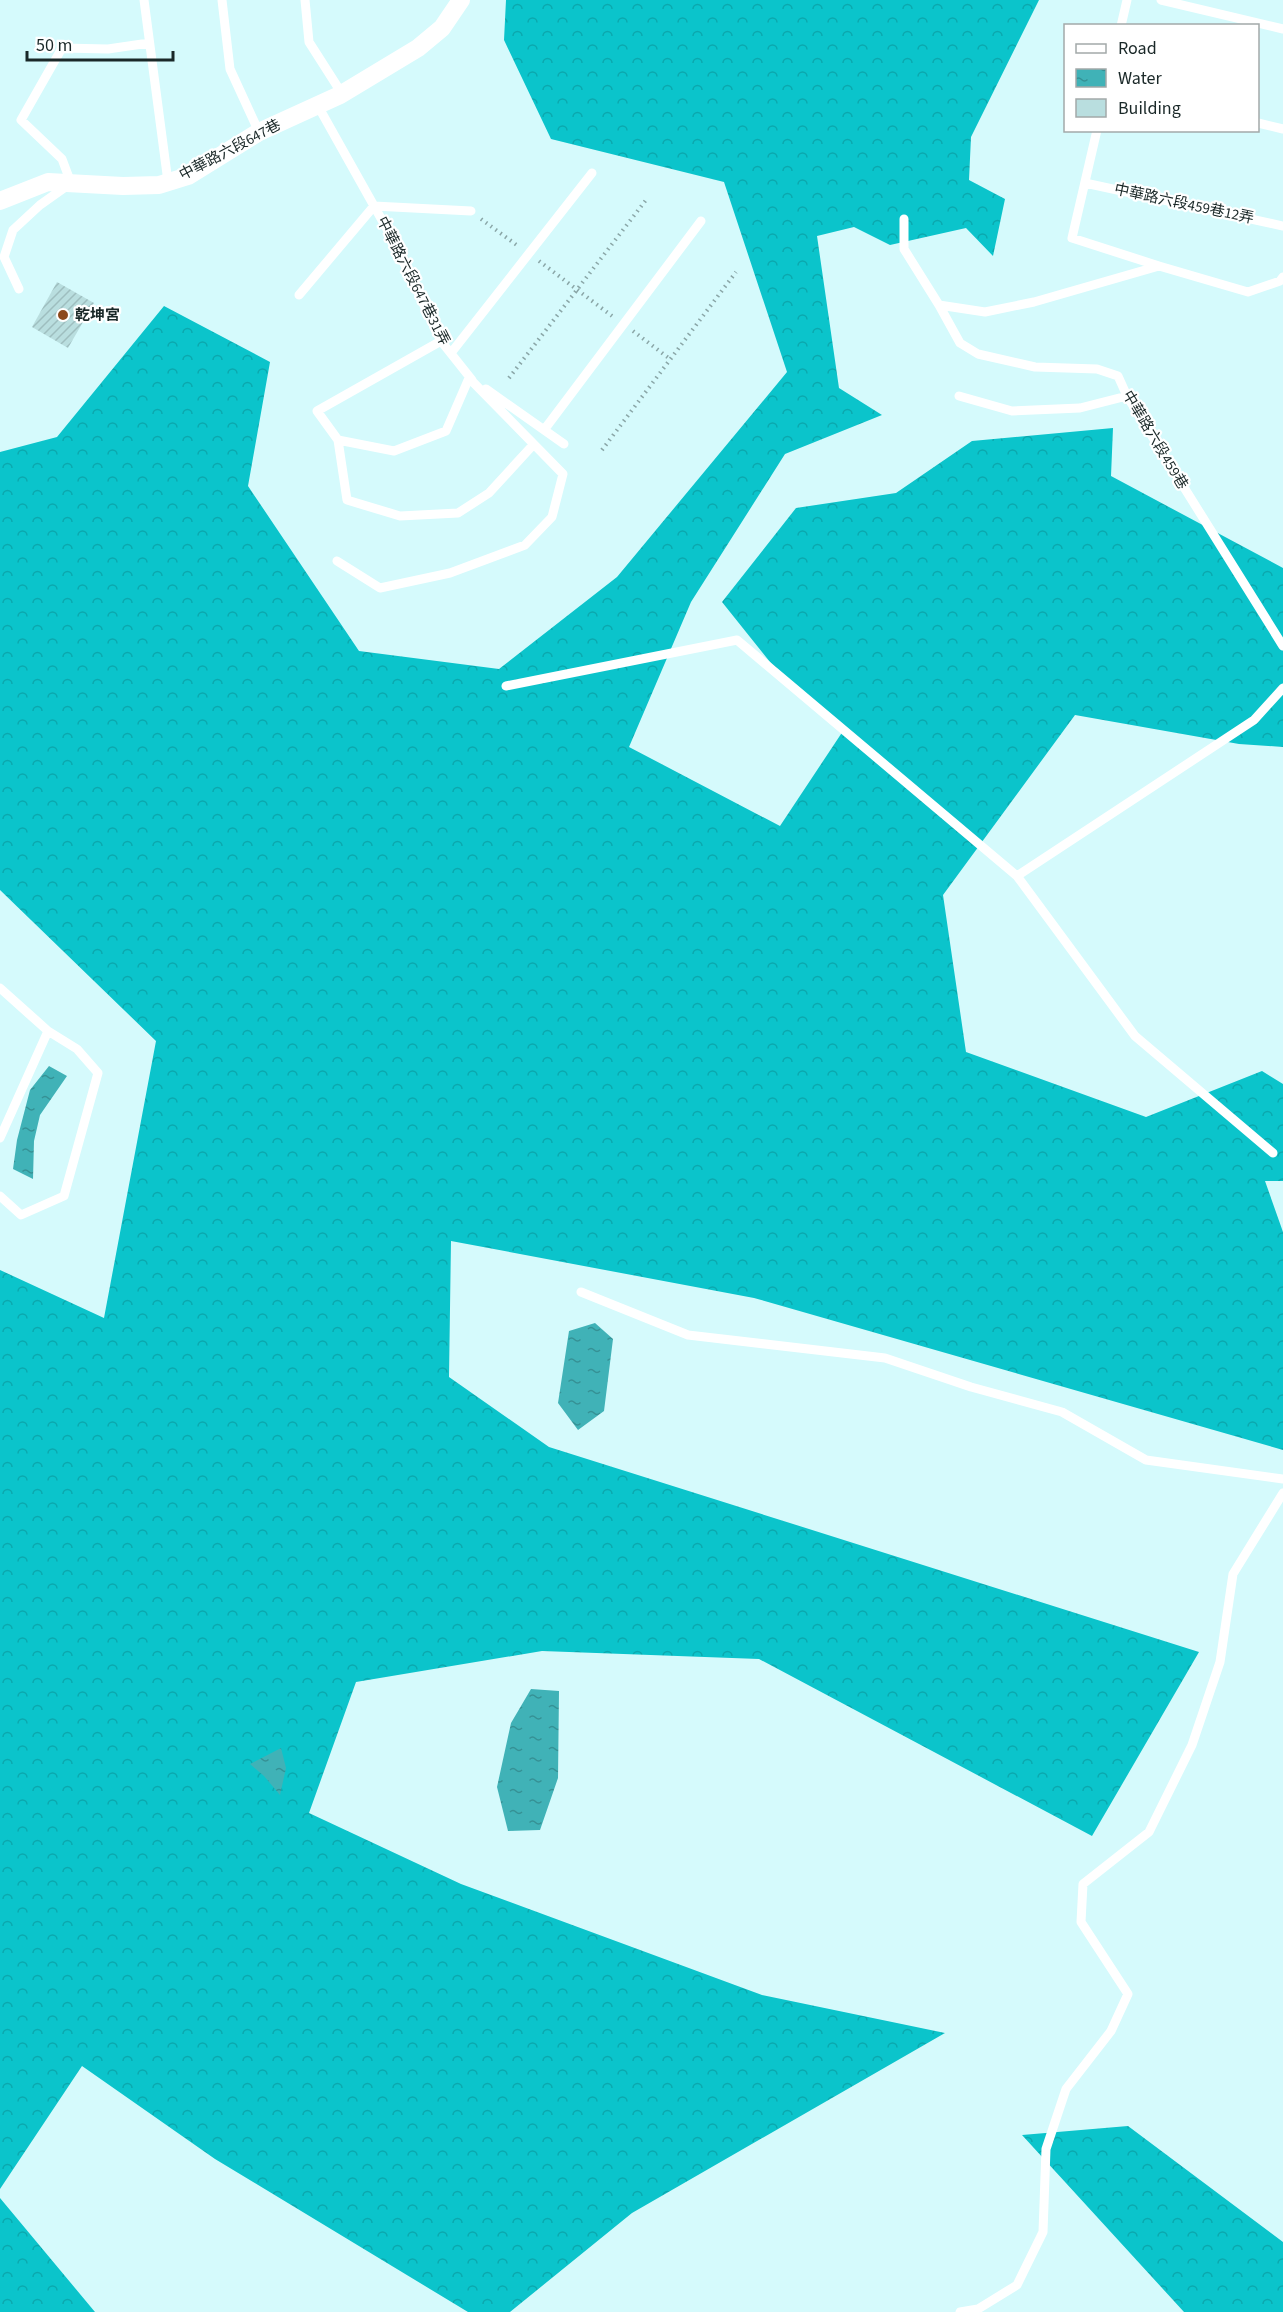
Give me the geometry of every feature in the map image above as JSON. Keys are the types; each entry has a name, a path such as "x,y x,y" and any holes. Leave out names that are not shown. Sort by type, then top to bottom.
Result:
{"street":[{"name":"中華路六段647巷","path":"0,201 48,182 123,186 159,185 188,176 259,132 340,95 418,48 442,28 461,0"}],"lane":[{"path":"144,0 168,182"},
{"path":"222,0 230,69 259,132"},
{"path":"305,0 309,42 339,89 340,95"},
{"path":"1121,24 1127,0"},
{"path":"1161,0 1283,29"},
{"path":"19,289 3,257 13,231 40,205 71,183 62,159 21,120 62,48 108,49 149,44"},
{"name":"中華路六段647巷31弄","path":"318,106 374,206 441,341 469,378 564,444"},
{"path":"1259,123 1283,129"},
{"path":"1097,132 1072,238 1248,292 1280,281 1283,277"},
{"path":"451,353 592,173"},
{"name":"中華路六段459巷12弄","path":"1085,183 1283,226"},
{"name":"中華路六段647巷31弄","path":"374,206 471,211"},
{"name":"中華路六段647巷31弄","path":"299,295 374,206"},
{"name":"中華路六段459巷","path":"904,219 904,249 960,343 978,354 1035,367 1096,369 1118,376 1127,396 1283,646"},
{"path":"544,430 701,221"},
{"path":"939,305 985,312 1034,302 1159,266"},
{"path":"441,341 317,411 338,440 347,500 400,516 458,513 489,494 534,445"},
{"path":"337,561 380,588 450,573 525,544 552,517 563,474 469,378 446,431 394,451 338,440"},
{"path":"959,396 1012,411 1080,408 1127,396"},
{"path":"506,686 737,640 1017,876 1135,1036 1273,1154"},
{"path":"1017,876 1254,720 1283,688"},
{"path":"0,988 48,1031 77,1049 98,1072 64,1196 21,1215 0,1196"},
{"path":"0,1138 48,1031"},
{"path":"581,1292 688,1335 885,1358 971,1387 1062,1412 1146,1460 1283,1479"},
{"path":"960,2312 978,2309 1017,2285 1043,2232 1046,2149 1066,2089 1112,2031 1128,1994 1081,1922 1083,1884 1149,1832 1192,1745 1220,1662 1233,1574 1283,1493"}],"path":[{"path":"509,378 646,200"},
{"path":"471,211 670,359"},
{"path":"602,450 736,272"}],"green space":[{"path":"506,0 1039,0 971,137 969,180 1005,199 993,256 966,228 890,245 854,227 817,236 839,388 882,415 785,454 691,602 629,747 780,826 843,731 786,682 722,602 796,508 896,493 972,441 1113,428 1111,476 1283,568 1283,747 1239,744 1075,715 943,895 966,1052 1146,1117 1262,1071 1283,1084 1283,1181 1265,1181 1283,1232 1283,1450 754,1298 451,1241 449,1377 549,1447 1199,1652 1092,1836 759,1659 542,1651 356,1682 309,1813 461,1884 762,1995 945,2033 632,2213 510,2312 468,2312 215,2159 82,2066 0,2189 0,1270 104,1318 156,1041 0,890 0,452 57,437 164,306 270,362 248,486 359,651 499,669 617,577 787,372 724,182 551,139 504,40"},
{"path":"1128,2126 1283,2242 1283,2312 1184,2312 1022,2135"},
{"path":"0,2198 95,2312 0,2312"}],"water":[{"path":"49,1066 67,1076 40,1115 34,1141 33,1179 13,1169 17,1140 30,1090"},
{"path":"595,1323 613,1339 604,1411 578,1430 558,1403 569,1331"},
{"path":"531,1689 559,1691 558,1778 540,1830 508,1831 497,1787 511,1723"},
{"path":"281,1748 286,1768 280,1795 250,1764"}],"building":[{"name":"乾坤宮","path":"57,282 94,303 68,348 32,327"}],"place":[{"name":"乾坤宮","path":"63,315"}]}
